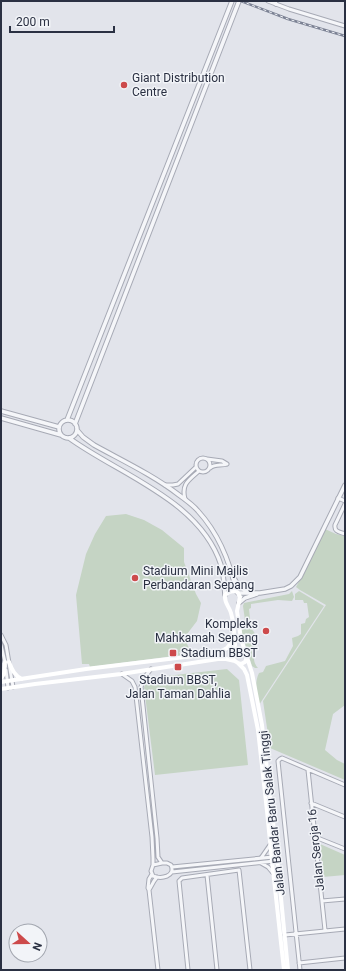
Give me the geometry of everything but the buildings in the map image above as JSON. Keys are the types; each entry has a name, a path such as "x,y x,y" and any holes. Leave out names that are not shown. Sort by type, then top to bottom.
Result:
{"main road":[{"path":"236,662 233,658 235,638 231,613 225,602 224,595 228,592 237,592"},
{"name":"Jalan Bandar Baru Salak Tinggi","path":"237,592 240,597 237,611 241,639 252,673 262,725 278,859 288,970"},
{"path":"1,682 218,653 227,648 235,638"},
{"path":"1,689 121,674 218,659 226,659 243,663 247,657"},
{"path":"7,662 18,677 22,679"},
{"path":"1,678 4,674 7,662"},
{"name":"Jalan Bandar Baru Salak Tinggi","path":"236,662 244,669 247,675 258,730 268,811 270,845 284,970"},
{"path":"86,670 87,678"}],"street":[{"path":"268,1 275,2 289,9 345,26"},
{"path":"61,435 59,427 62,422 67,420 231,2"},
{"path":"238,3 75,424 77,430 83,437 94,445 165,485 198,511 221,545 238,585 244,590 253,593"},
{"path":"1,412 59,427"},
{"path":"1,418 69,438 180,508 192,519 204,534 217,555 221,565 224,595"},
{"path":"67,420 75,424"},
{"path":"69,438 74,435 77,430"},
{"path":"165,485 176,485 196,467 198,459 203,458 222,461 227,464 214,465 204,472 199,471 196,467"},
{"path":"207,459 210,463 210,468"},
{"path":"185,500 185,484 199,471"},
{"path":"232,573 237,592 260,593 285,589 291,586 300,577 345,485"},
{"path":"338,498 345,500"},
{"path":"345,504 335,525 338,532 345,534"},
{"path":"239,603 245,598 260,593"},
{"path":"1,635 6,645 9,681 8,688"},
{"path":"6,645 2,646 7,662"},
{"path":"151,669 144,678 141,687 158,857 162,863"},
{"path":"121,674 132,681 135,687 154,858 148,888 158,970"},
{"path":"9,681 13,687"},
{"path":"300,970 278,761 282,758 345,785"},
{"name":"Jalan Seroja 16","path":"308,770 325,930"},
{"path":"312,803 345,817"},
{"path":"315,837 345,849"},
{"path":"261,858 270,845"},
{"path":"153,865 162,863 169,864 172,867 261,858 278,859"},
{"path":"152,874 155,877 168,876 172,872 261,863 272,859"},
{"path":"261,863 273,873"},
{"path":"172,867 172,872"},
{"path":"188,970 179,881 182,878 239,870 250,970"},
{"path":"207,875 218,970"},
{"path":"149,890 157,877"},
{"path":"322,901 345,899"},
{"path":"284,935 345,929"},
{"path":"299,963 345,958"}],"green space":[{"name":"Stadium Mini Majlis Perbandaran Sepang","path":"126,514 144,520 162,530 184,548 184,562 201,603 197,621 184,638 190,650 179,652 181,656 90,667 89,664 82,664 76,595 86,554 95,534 106,516"},
{"path":"325,529 345,536 345,705 333,714 325,750 337,760 345,764 345,780 270,748 263,701 326,605 296,587"},
{"path":"292,591 294,597 292,601 278,600 251,604 251,608 249,609 250,619 245,620 244,603 289,594"},
{"path":"299,591 324,606 259,705 256,685 259,673 263,672 266,666 285,661 293,646 292,638 301,634 301,624 305,623 306,619 309,617 307,603 304,603 303,600 295,600 295,594"},
{"path":"248,627 253,631 255,636 256,641 254,658 258,668 252,666 241,631"},
{"path":"227,669 239,680 248,765 155,775 144,687 149,678"},
{"path":"320,844 345,855 345,875 323,877"}],"railway":[{"path":"241,1 288,19 345,36"}],"place":[{"name":"Giant Distribution Centre","path":"124,85"},
{"name":"Stadium Mini Majlis Perbandaran Sepang","path":"135,578"},
{"name":"Kompleks Mahkamah Sepang","path":"266,631"},
{"name":"Stadium BBST","path":"173,653"},
{"name":"Stadium BBST, Jalan Taman Dahlia","path":"178,667"}]}
